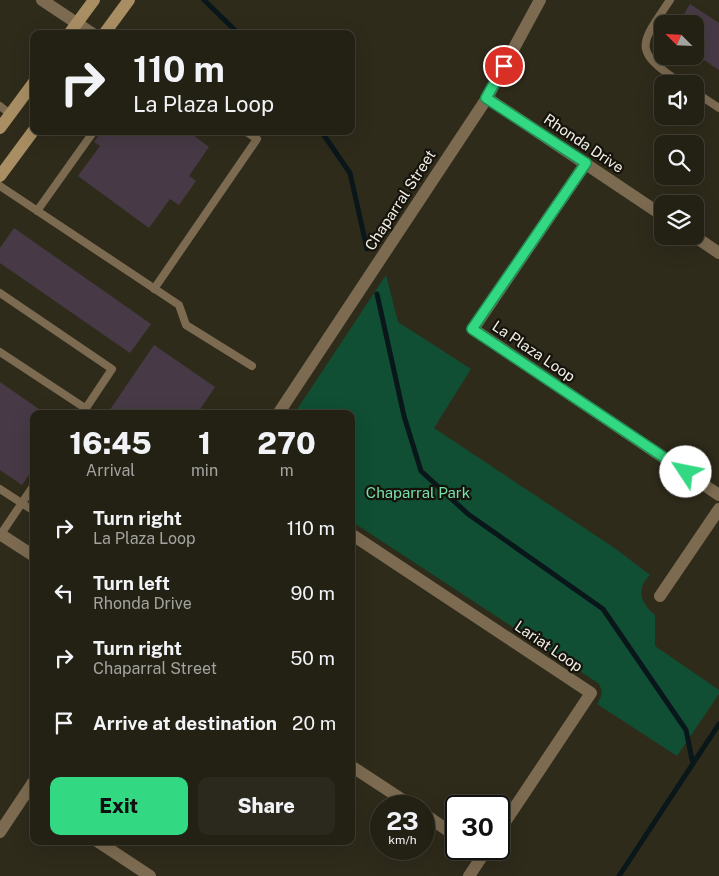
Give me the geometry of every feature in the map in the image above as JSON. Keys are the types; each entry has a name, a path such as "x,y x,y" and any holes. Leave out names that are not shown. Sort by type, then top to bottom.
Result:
{"main road":[{"path":"73,29 94,0"},
{"path":"107,30 130,0"},
{"path":"0,128 5,110 30,86"},
{"path":"0,176 30,135"}],"street":[{"path":"42,0 73,29"},
{"name":"Chaparral Street","path":"281,410 486,98 540,0"},
{"name":"Rhonda Drive","path":"486,98 654,210"},
{"name":"La Plaza Loop","path":"586,163 472,329 719,495"},
{"path":"704,243 719,253"},
{"path":"660,596 719,509"},
{"path":"0,534 30,553"},
{"name":"Lariat Loop","path":"355,537 591,693 510,814"},
{"path":"355,769 395,795"},
{"path":"0,832 29,797"},
{"path":"103,845 150,876"},
{"path":"469,876 477,860"}],"lane":[{"path":"669,75 656,66 646,53 645,38 670,0"},
{"path":"704,98 719,108"},
{"path":"37,211 91,135"},
{"path":"154,289 257,139 251,135"},
{"path":"0,186 179,305 186,325 252,366"},
{"path":"0,293 112,369 85,410"},
{"path":"0,352 83,410"},
{"path":"0,488 30,508"},
{"path":"0,534 30,491"}],"green space":[{"name":"Chaparral Park","path":"386,275 398,322 471,369 434,428 616,549 650,575 642,586 641,591 643,601 655,615 655,646 719,690 719,694 677,756 597,704 602,694 598,683 355,524 355,410 297,410"}],"building":[{"path":"690,4 719,23 719,70 704,60 704,15 683,15"},
{"path":"99,135 193,135 209,147 189,176 196,181 179,205 170,199 149,228 78,176 100,146 94,142"},
{"path":"14,228 151,324 130,353 0,263 0,248"},
{"path":"154,345 215,387 200,410 110,410"},
{"path":"0,382 40,410 30,410 30,473 22,485 0,470"}],"waterway":[{"path":"204,0 235,30"},
{"path":"324,135 350,173 367,249"},
{"path":"377,294 404,416 421,471 468,514 603,609 686,730 693,764"},
{"path":"619,876 719,724"}],"route":[{"path":"504,66 486,98 586,163 472,329 686,472"}]}
